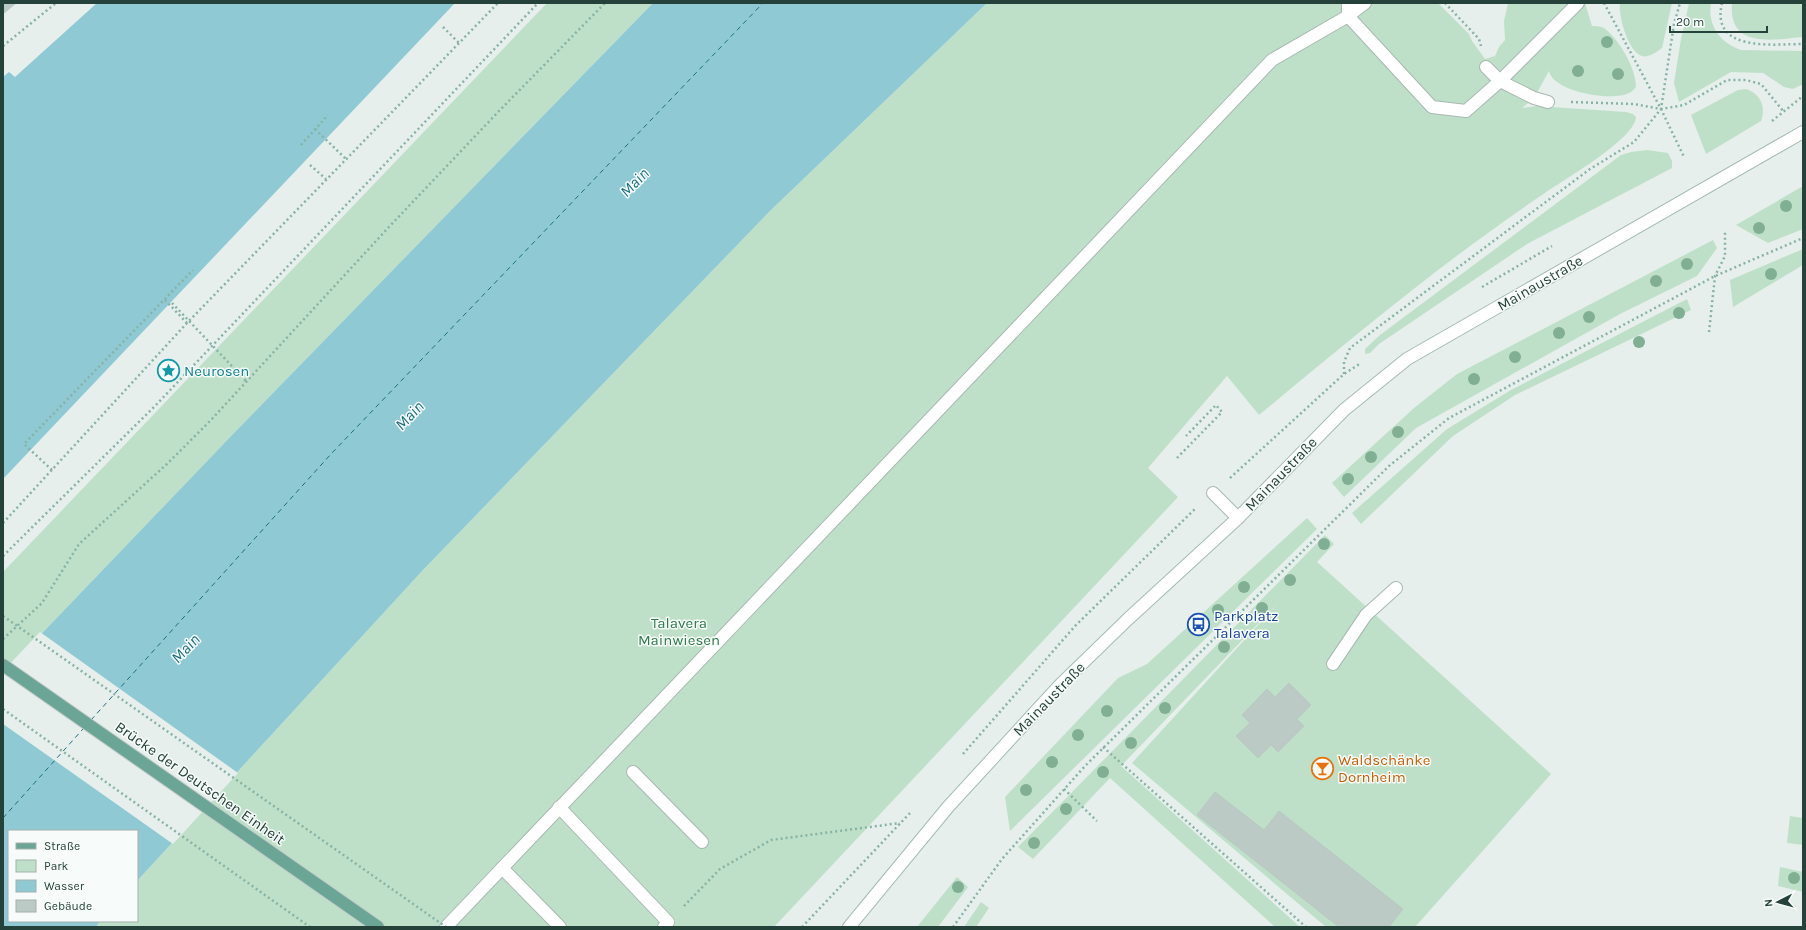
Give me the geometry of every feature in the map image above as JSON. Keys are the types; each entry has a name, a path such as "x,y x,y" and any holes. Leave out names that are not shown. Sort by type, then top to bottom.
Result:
{"main road":[{"path":"1348,3 1348,16 1432,107 1466,111 1500,81 1578,3"},
{"path":"446,927 1272,60 1348,16 1365,3"},
{"path":"1486,67 1500,81 1534,98 1548,102"},
{"name":"Mainaustraße","path":"849,927 948,807 1060,685 1128,619 1238,518 1344,410 1407,359 1803,132"},
{"path":"1213,493 1238,518"},
{"path":"1333,664 1366,615 1396,588"},
{"name":"Brücke der Deutschen Einheit","path":"3,665 378,927"},
{"path":"633,772 702,842"},
{"path":"559,807 666,924"},
{"path":"502,868 560,927"}],"path":[{"path":"3,46 56,3"},
{"path":"3,523 188,322 498,3"},
{"path":"3,556 155,406 538,3"},
{"path":"3,639 42,603 79,544 168,463 247,382 388,228 499,111 605,3"},
{"path":"1445,3 1479,39 1483,52"},
{"path":"1604,3 1661,109 1684,157"},
{"path":"958,759 1076,625 1181,521 1344,374 1344,362 1350,348 1584,173 1634,142 1661,109 1674,24 1680,3"},
{"path":"1722,3 1721,19 1725,29 1733,37 1742,42 1754,45 1803,44"},
{"path":"443,27 459,43"},
{"path":"1548,102 1634,104 1661,109 1684,106 1727,80 1746,80 1761,84 1784,112"},
{"path":"300,145 328,115"},
{"path":"315,129 347,160"},
{"path":"310,165 326,179"},
{"path":"1709,332 1715,276 1725,256 1725,232"},
{"path":"953,927 1002,859 1064,789 1103,748 1389,466 1448,418 1715,276 1803,238"},
{"path":"52,470 24,444 193,270"},
{"path":"165,300 188,322"},
{"path":"172,304 247,382"},
{"path":"1177,458 1222,412 1216,406 1186,436"},
{"path":"3,616 446,927"},
{"path":"3,709 310,927"},
{"path":"1103,748 1306,927"},
{"path":"1064,789 1097,821"},
{"path":"802,927 911,812"},
{"path":"666,924 720,869 771,840 901,823"}],"green space":[{"path":"547,3 653,3 239,428 3,674 3,572"},
{"name":"Talavera Mainwiesen","path":"987,3 1438,3 1469,34 1472,41 1485,59 1495,56 1499,47 1505,40 1504,21 1508,3 1585,3 1592,26 1600,26 1604,28 1621,46 1630,63 1635,79 1636,87 1630,93 1621,96 1597,96 1572,90 1561,85 1553,78 1549,71 1534,98 1522,108 1537,106 1626,112 1633,114 1636,117 1633,126 1612,147 1598,158 1545,193 1435,272 1259,415 1227,376 1148,468 1178,497 774,927 96,927 99,922 138,922 138,880 423,570 771,210"},
{"path":"1620,3 1672,3 1662,48 1650,55 1642,56 1632,48 1622,24"},
{"path":"1689,3 1711,3 1710,11 1713,26 1727,43 1741,50 1803,51 1803,84 1793,89 1784,87 1763,73 1731,72 1679,102 1674,83 1681,39"},
{"path":"1732,3 1803,3 1803,37 1766,40 1745,35 1737,28 1733,18"},
{"path":"1746,89 1755,94 1761,102 1763,111 1761,121 1706,154 1691,115 1738,90"},
{"path":"1647,150 1668,153 1672,161 1672,168 1527,244 1379,344 1370,353 1365,354 1365,349 1380,335 1621,155"},
{"path":"1803,186 1803,229 1768,243 1736,225"},
{"path":"1713,240 1717,248 1697,276 1620,314 1416,428 1344,497 1332,483 1414,408 1457,374"},
{"path":"1803,249 1803,265 1733,307 1730,280"},
{"path":"1687,299 1691,310 1515,395 1453,436 1361,524 1352,513 1447,429 1511,390"},
{"path":"1307,518 1317,529 1010,831 1005,797 1118,678 1147,664"},
{"path":"1325,535 1334,544 1317,562 1551,774 1415,927 1326,927 1132,763 1279,602 1121,766 1300,927 1275,927 1110,778 1033,859 1018,847"},
{"path":"1790,816 1803,818 1803,845 1787,843"},
{"path":"1780,867 1803,872 1803,892 1778,886"},
{"path":"957,877 968,887 938,927 917,927"},
{"path":"981,902 989,908 976,927 964,927"}],"water":[{"path":"97,3 455,3 3,479 3,77 9,72 15,77"},
{"name":"Main","path":"653,3 987,3 771,210 423,570 138,880 138,830 8,830 8,922 99,922 96,927 3,927 3,674 236,431"}],"pier":[{"path":"40,632 238,773 173,844 3,724 3,671"}],"building":[{"path":"3,3 16,3 3,14"},
{"path":"1289,683 1311,705 1297,719 1304,726 1278,752 1271,745 1258,758 1236,736 1250,723 1242,715 1267,689 1275,697"},
{"path":"1215,792 1264,830 1279,811 1403,909 1389,927 1339,927 1197,815"}],"ferry route":[{"path":"91,720 331,454 763,3"},
{"path":"3,818 83,729"}],"place":[{"name":"Neurosen","path":"168,371"},
{"name":"Parkplatz Talavera","path":"1198,625"},
{"name":"Waldschänke Dornheim","path":"1323,769"}]}
